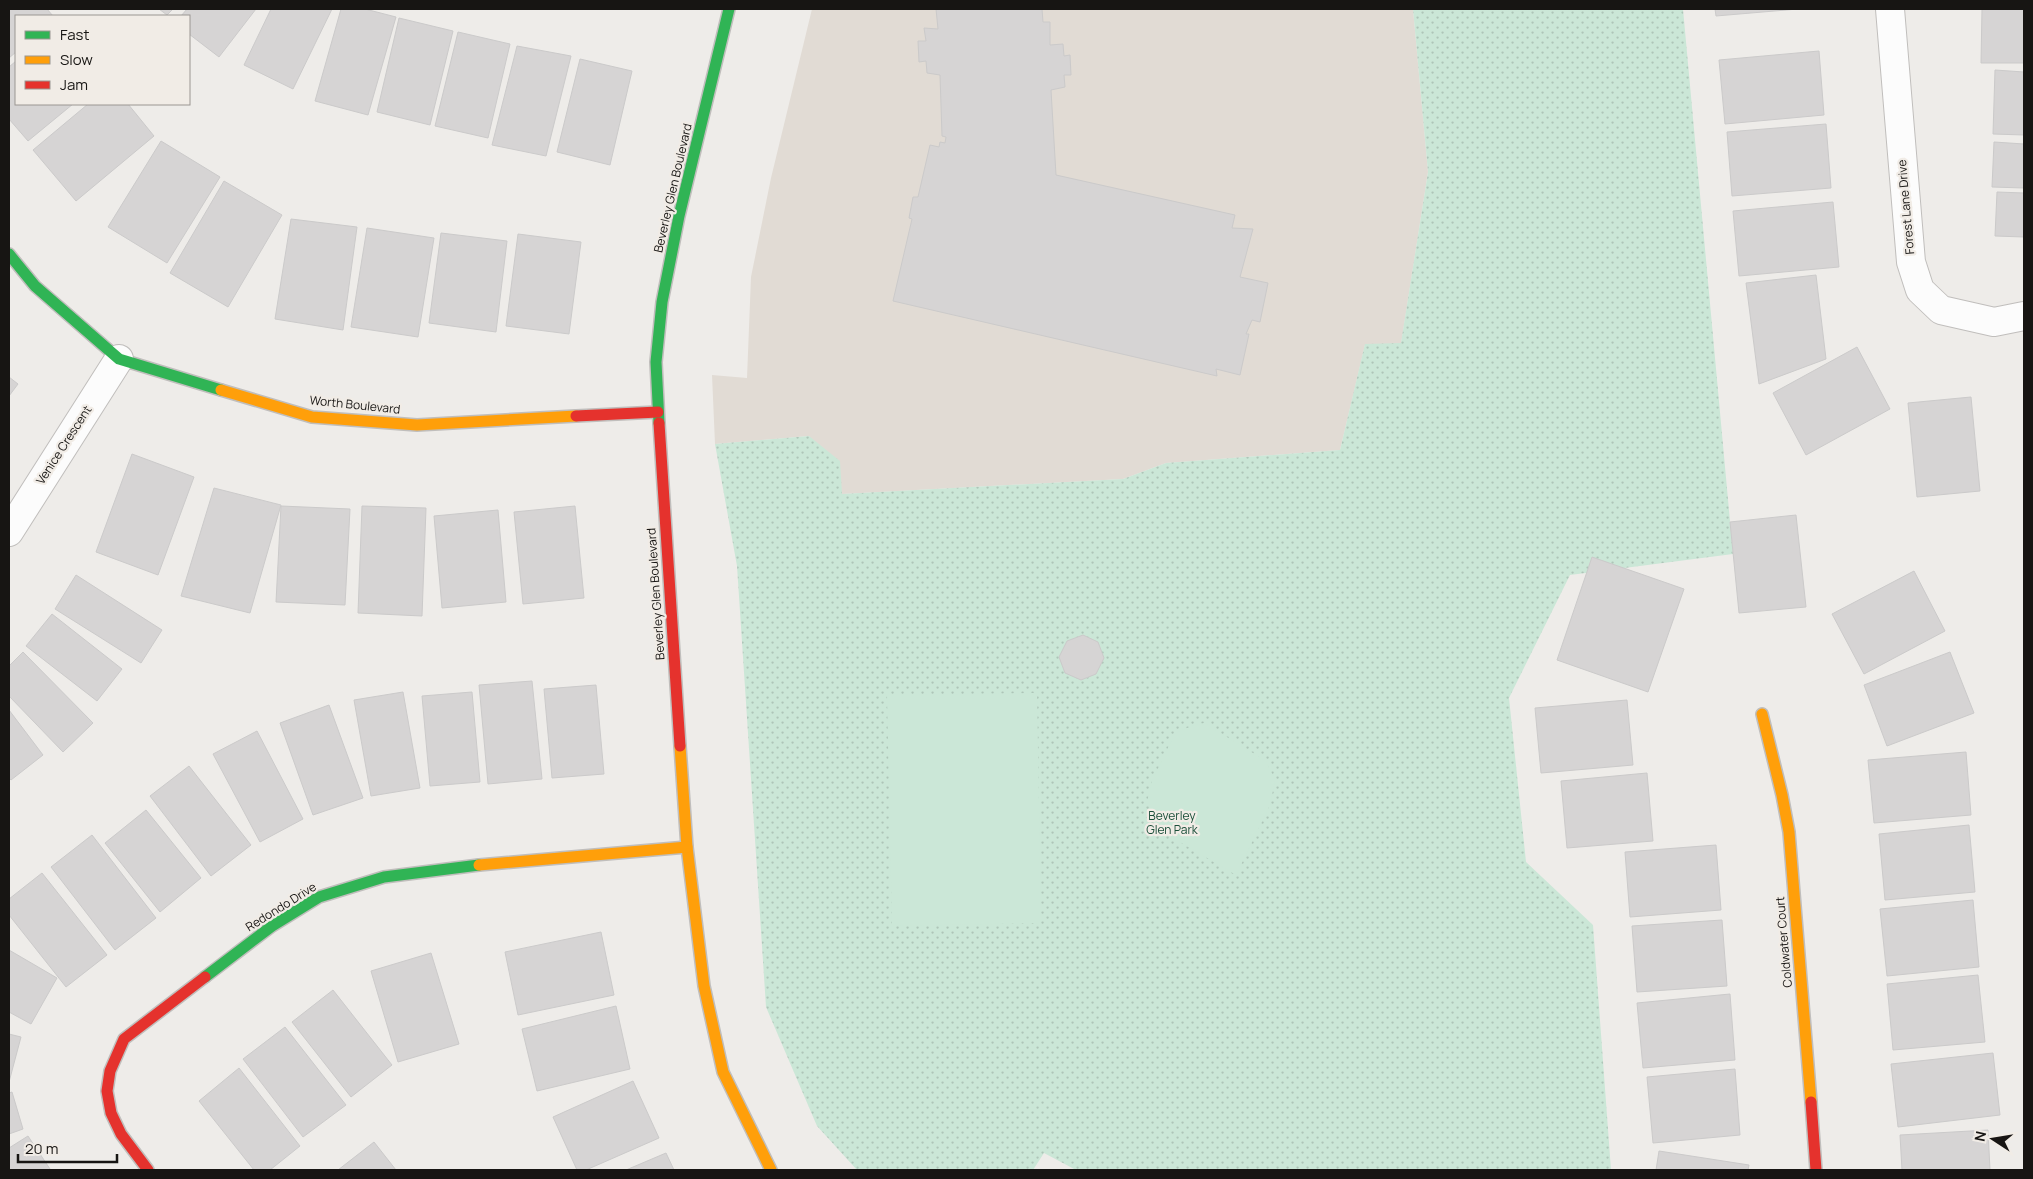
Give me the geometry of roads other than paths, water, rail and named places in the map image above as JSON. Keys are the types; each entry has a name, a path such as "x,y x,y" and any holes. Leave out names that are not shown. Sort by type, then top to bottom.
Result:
{"street":[{"name":"Beverley Glen Boulevard","path":"726,9 679,216 662,302 656,362 687,847 704,986 723,1072 771,1170"},
{"name":"Forest Lane Drive","path":"1890,9 1911,262 1920,290 1941,310 1994,322 2024,316"},
{"name":"Worth Boulevard","path":"9,254 36,286 119,359 312,417 416,425 658,412"},
{"name":"Venice Crescent","path":"9,532 119,359"},
{"name":"Coldwater Court","path":"1762,714 1789,832 1816,1170"},
{"name":"Redondo Drive","path":"148,1170 114,1123 107,1091 112,1067 124,1039 272,926 319,897 384,877 453,867 687,847"}],"park label":[{"name":"Beverley Glen Park","path":"1172,823"}]}
